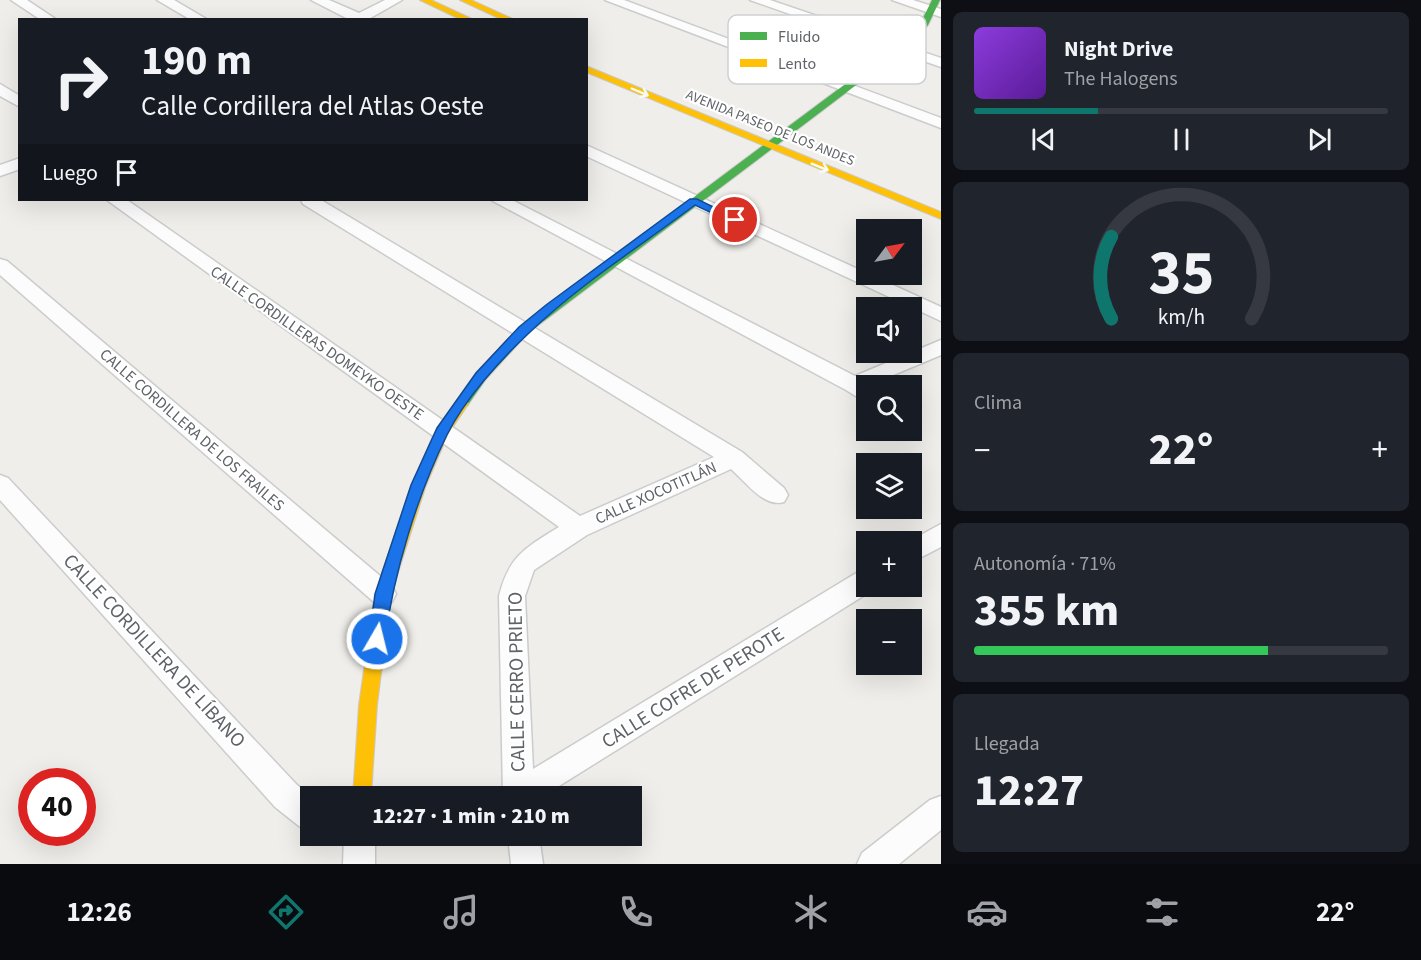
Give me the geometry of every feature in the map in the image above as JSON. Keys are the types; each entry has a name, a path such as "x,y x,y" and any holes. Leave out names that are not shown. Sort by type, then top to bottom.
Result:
{"street":[{"path":"18,0 48,18"},
{"path":"164,0 198,18"},
{"path":"318,0 356,18"},
{"path":"360,18 396,0"},
{"path":"424,0 465,18"},
{"path":"464,0 506,18"},
{"path":"612,0 728,44"},
{"path":"757,0 800,15"},
{"path":"898,0 937,8 926,22"},
{"path":"926,58 941,63"},
{"name":"AVENIDA PASEO DE LOS ANDES","path":"588,70 941,216"},
{"path":"835,84 941,123"},
{"path":"363,786 368,705 383,594 419,485 442,432 481,376 524,330 613,260 768,146 779,131 851,84"},
{"name":"AVENIDA PASEO DE LOS ANDES","path":"779,131 805,142"},
{"path":"588,151 941,315"},
{"path":"0,171 18,164"},
{"name":"CALLE CORDILLERAS DOMEYKO OESTE","path":"117,201 578,528"},
{"path":"311,201 734,458 776,495"},
{"path":"502,201 856,388"},
{"name":"CALLE CORDILLERA DE LOS FRAILES","path":"0,265 383,594"},
{"path":"888,375 941,347"},
{"name":"CALLE XOCOTITLÁN","path":"578,528 734,458"},
{"name":"CALLE CORDILLERA DE LÍBANO","path":"0,484 286,796 300,807"},
{"name":"CALLE CERRO PRIETO","path":"518,786 512,596 517,575 525,563 578,528"},
{"path":"922,546 941,534"},
{"name":"CALLE COFRE DE PEROTE","path":"534,786 856,587"},
{"path":"873,864 941,811"},
{"path":"525,846 527,864"}],"traffic: fast":[{"path":"926,21 936,0"},
{"path":"462,403 481,376 524,330 851,84"}],"traffic: slow":[{"path":"424,0 465,18"},
{"path":"464,0 506,18"},
{"path":"588,70 941,216"},
{"path":"363,786 368,705 383,594 419,485 442,432 462,403"}],"route":[{"path":"377,639 383,594 419,485 442,432 481,376 524,330 550,308 694,201 735,220"}]}
